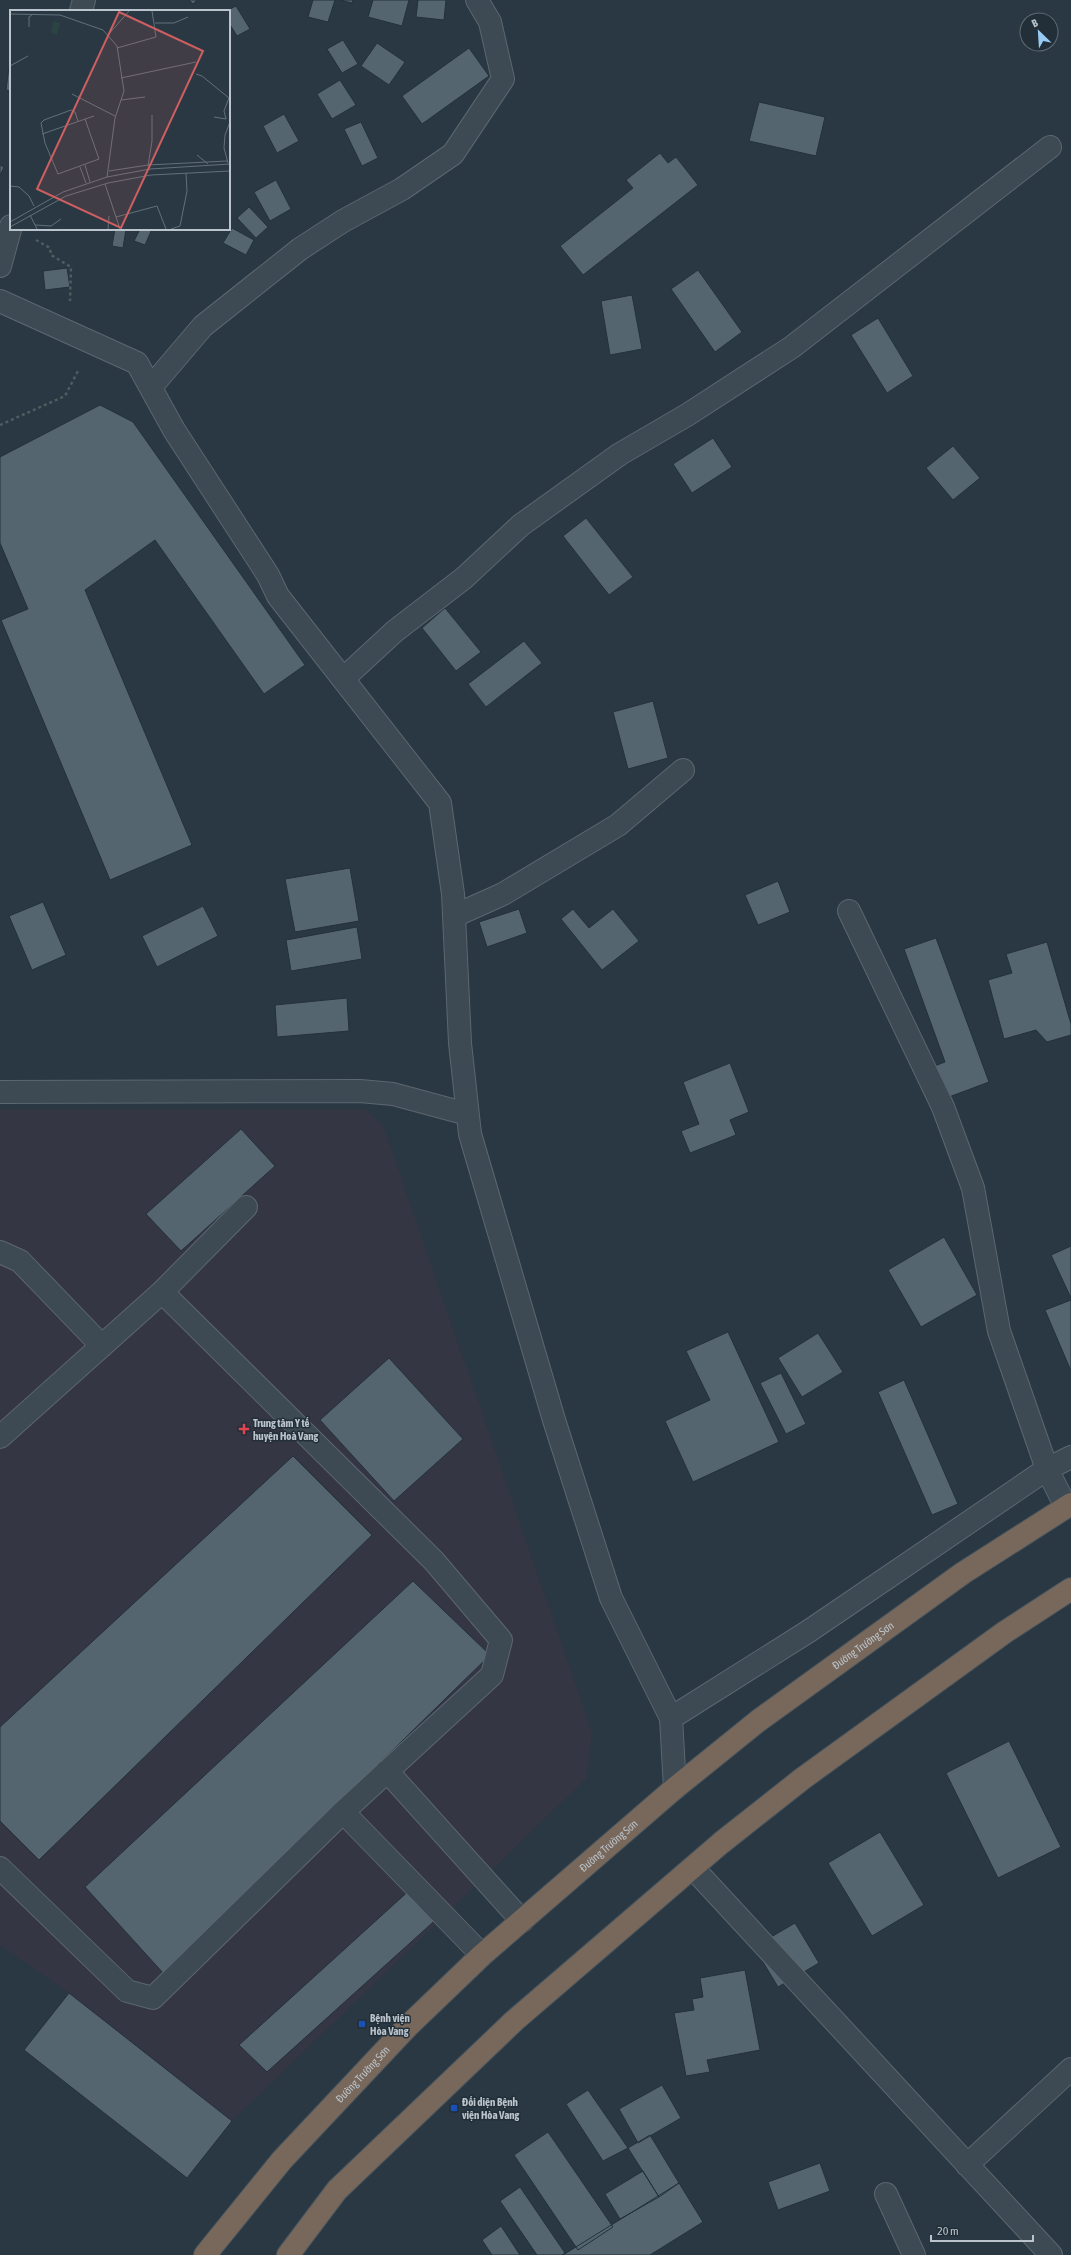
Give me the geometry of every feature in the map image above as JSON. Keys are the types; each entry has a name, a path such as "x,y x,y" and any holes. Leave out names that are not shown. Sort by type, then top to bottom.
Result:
{"highway":[{"name":"Đường Trường Sơn","path":"205,2255 282,2160 408,2026 482,1955 675,1788 758,1722 963,1573 1068,1505"},
{"path":"288,2255 343,2185 514,2021 693,1868 802,1779 1005,1632 1071,1589"}],"street":[{"path":"81,10 84,0"},
{"path":"151,388 203,326 300,249 343,221 402,189 453,154 503,79 490,22 477,0"},
{"path":"343,679 395,631 464,578 521,525 620,454 687,415 792,347 1050,147"},
{"path":"0,266 20,231"},
{"path":"0,301 137,363 174,430 268,576 278,596 440,802 453,894 460,1043 470,1134 552,1412 611,1598 671,1718 675,1788"},
{"path":"454,916 503,894 618,825 683,770"},
{"path":"849,911 942,1108 973,1188 998,1331 1047,1469 1068,1505"},
{"path":"0,1092 360,1091 393,1094 467,1114"},
{"path":"0,1437 162,1292 246,1207"},
{"path":"0,1252 20,1261 102,1346"},
{"path":"0,1868 127,1991 153,1998 343,1812 492,1675 500,1640 434,1561 162,1292"},
{"path":"671,1718 809,1631 1047,1469 1071,1457"},
{"path":"388,1771 522,1921"},
{"path":"343,1812 482,1955"},
{"path":"693,1868 1051,2255"},
{"path":"967,2165 1071,2069"},
{"path":"886,2194 914,2255"}],"path":[{"path":"0,425 65,396 79,370 79,336 70,301 71,267 51,255 50,248 20,231"}],"shaded area":[{"name":"Trung tâm Y tế huyện Hoà Vang","path":"0,1109 365,1109 383,1125 592,1732 587,1778 232,2121 69,1993 0,1945"}],"building":[{"path":"189,0 197,0 193,4"},
{"path":"313,0 335,0 328,22 308,17"},
{"path":"340,0 353,0 352,3"},
{"path":"373,0 409,0 402,26 368,17"},
{"path":"418,0 446,0 444,20 416,17"},
{"path":"236,6 250,29 237,36 230,25 230,10 228,10"},
{"path":"343,40 358,64 342,73 327,49"},
{"path":"377,43 405,62 389,85 361,66"},
{"path":"469,48 489,76 422,124 402,96"},
{"path":"9,67 10,91 6,90"},
{"path":"340,80 356,105 332,119 317,94"},
{"path":"759,102 825,117 816,156 749,141"},
{"path":"284,114 299,141 277,153 263,126"},
{"path":"361,122 378,158 362,166 344,129"},
{"path":"660,153 668,163 676,157 698,185 583,275 560,246 633,188 626,180"},
{"path":"0,165 4,167 0,176"},
{"path":"276,180 291,209 270,221 254,192"},
{"path":"249,207 268,227 256,238 237,218"},
{"path":"232,228 254,240 246,255 223,243"},
{"path":"60,230 90,230 90,231"},
{"path":"115,230 126,230 123,248 112,246"},
{"path":"140,230 152,230 145,245 134,241"},
{"path":"67,268 70,287 45,290 43,271"},
{"path":"698,270 742,332 715,352 671,289"},
{"path":"632,295 642,349 610,355 601,301"},
{"path":"878,318 913,376 887,393 851,335"},
{"path":"100,405 133,422 305,665 264,694 155,540 85,590 192,845 110,880 1,620 28,609 0,543 0,457"},
{"path":"713,438 732,467 692,493 673,464"},
{"path":"953,446 980,478 953,500 926,468"},
{"path":"586,518 633,577 609,595 563,536"},
{"path":"445,608 481,652 456,671 422,628"},
{"path":"524,641 542,663 486,707 468,684"},
{"path":"653,701 668,758 628,769 613,712"},
{"path":"350,868 359,921 295,932 285,879"},
{"path":"778,881 790,912 758,925 745,895"},
{"path":"43,902 66,955 32,970 9,916"},
{"path":"203,906 218,936 157,967 142,936"},
{"path":"519,909 527,933 487,947 479,922"},
{"path":"573,909 589,928 613,909 639,941 602,970 561,919"},
{"path":"357,927 362,959 291,971 286,940"},
{"path":"936,938 989,1082 941,1100 929,1068 945,1062 904,949"},
{"path":"1047,942 1071,1024 1071,1035 1047,1042 1036,1030 1004,1039 988,980 1012,973 1006,954"},
{"path":"347,998 349,1031 277,1037 275,1005"},
{"path":"730,1063 749,1112 730,1120 736,1135 690,1153 681,1131 699,1124 683,1082"},
{"path":"241,1129 275,1166 181,1251 146,1214"},
{"path":"944,1237 977,1295 921,1327 888,1270"},
{"path":"1071,1246 1071,1298 1051,1255"},
{"path":"1071,1300 1071,1371 1045,1310"},
{"path":"728,1332 779,1442 693,1482 665,1421 710,1400 686,1351"},
{"path":"818,1333 843,1372 802,1397 778,1358"},
{"path":"389,1358 463,1439 394,1501 320,1420"},
{"path":"781,1373 806,1424 786,1434 760,1383"},
{"path":"904,1380 958,1504 932,1515 878,1392"},
{"path":"293,1456 372,1535 39,1860 0,1821 0,1727"},
{"path":"413,1581 490,1655 164,1974 85,1887"},
{"path":"1009,1741 1061,1847 998,1878 946,1773"},
{"path":"880,1832 924,1905 872,1936 828,1863"},
{"path":"413,1887 441,1915 267,2072 239,2045"},
{"path":"795,1923 819,1963 778,1987 754,1947"},
{"path":"745,1970 760,2050 707,2060 710,2072 686,2076 674,2013 694,2010 692,1999 703,1997 700,1978"},
{"path":"69,1993 232,2121 187,2178 24,2050"},
{"path":"662,2085 681,2118 638,2143 619,2109"},
{"path":"588,2090 628,2148 603,2161 566,2104"},
{"path":"548,2132 613,2227 578,2250 514,2155"},
{"path":"650,2135 679,2183 659,2197 628,2148"},
{"path":"820,2163 830,2191 778,2210 768,2182"},
{"path":"643,2171 659,2197 620,2219 605,2194"},
{"path":"679,2183 703,2222 650,2255 563,2255"},
{"path":"520,2187 565,2253 562,2255 537,2255 500,2201"},
{"path":"501,2226 520,2255 492,2255 482,2240"}],"place":[{"name":"Trung tâm Y tế huyện Hoà Vang","path":"244,1429"},
{"name":"Bệnh viện Hòa Vang","path":"362,2024"},
{"name":"Đối diện Bệnh viện Hòa Vang","path":"454,2108"}]}
